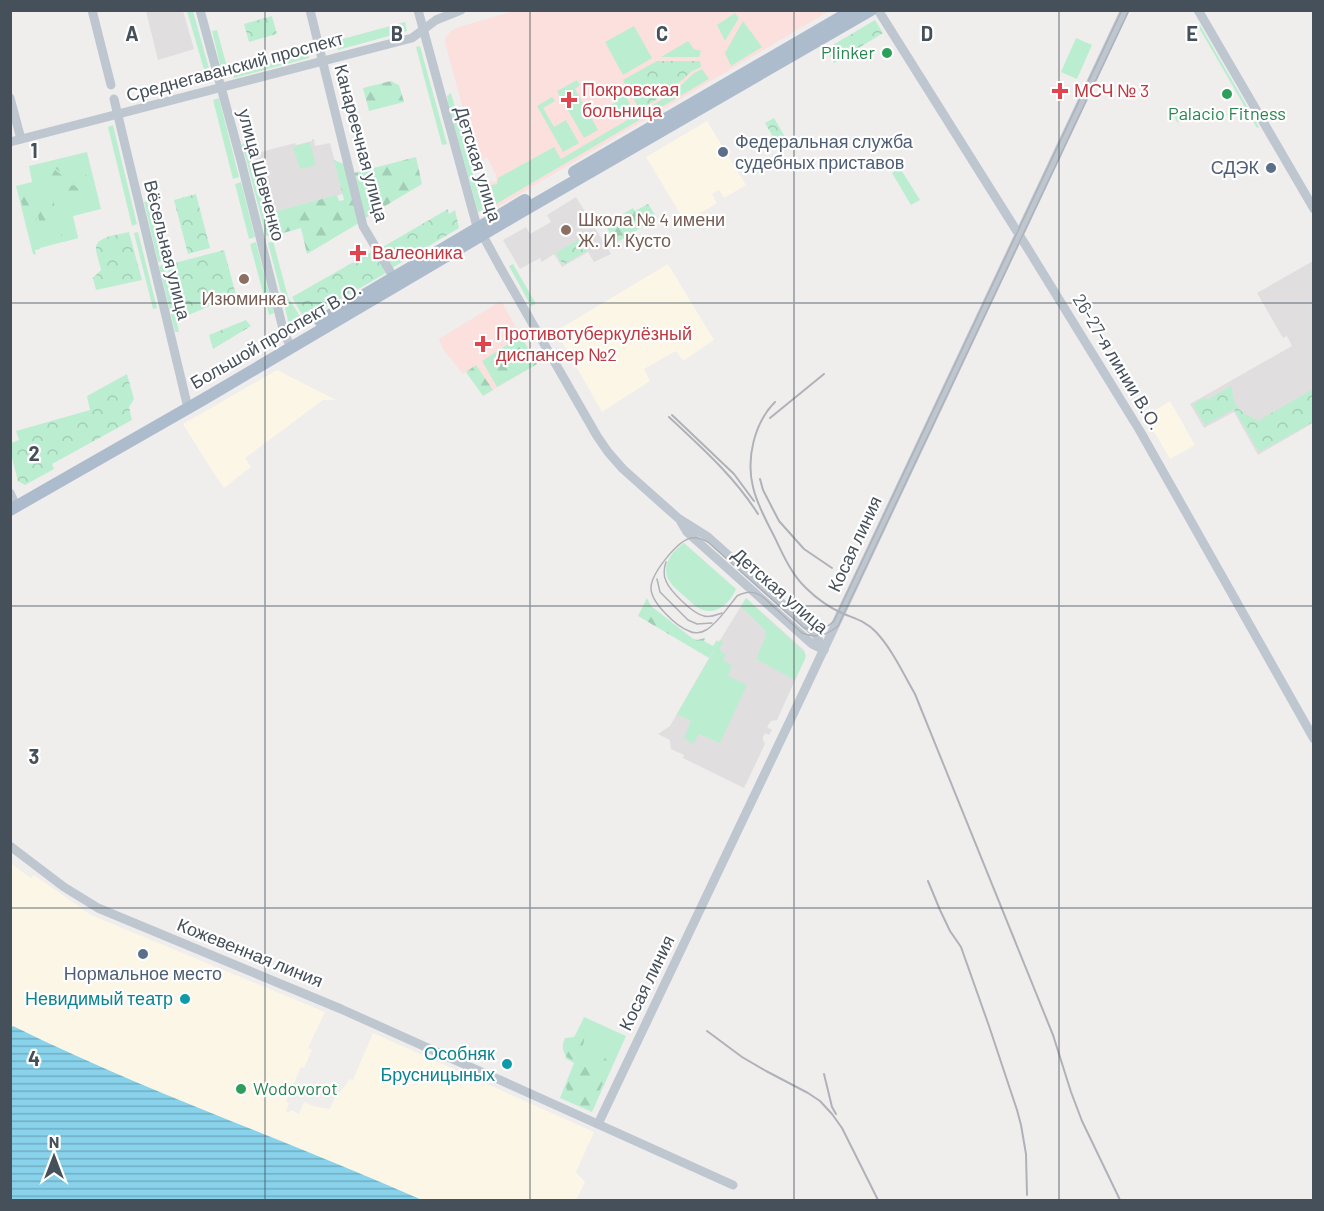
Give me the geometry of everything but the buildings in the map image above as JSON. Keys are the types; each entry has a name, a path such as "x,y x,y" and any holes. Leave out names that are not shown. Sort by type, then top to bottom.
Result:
{"main road":[{"name":"Большой проспект В.О.","path":"12,502 187,404 853,10"},
{"name":"Большой проспект В.О.","path":"289,344 394,278 528,208 871,10"}],"street":[{"path":"92,10 111,85"},
{"name":"улица Шевченко","path":"200,10 289,344"},
{"name":"Канареечная улица","path":"310,10 363,226 394,278"},
{"name":"Детская улица","path":"418,10 465,185 481,232 597,436 623,469 690,529 708,537 815,633 824,650"},
{"name":"Среднегаванский проспект","path":"10,142 412,38 436,20 461,10"},
{"name":"26-27-я линии В.О.","path":"878,10 1140,431 1314,739"},
{"name":"Косая линия","path":"598,1124 1125,10"},
{"path":"1198,10 1314,209"},
{"path":"10,98 21,139"},
{"name":"Вёсельная улица","path":"114,99 187,404"},
{"name":"Кожевенная линия","path":"10,846 64,887 98,908 333,1006 733,1185"}],"shaded area":[{"name":"Покровская больница","path":"829,10 496,208 488,182 496,181 496,175 487,157 478,162 445,42 446,37 456,28 513,11"},
{"path":"146,11 183,11 194,49 158,60"},
{"path":"707,121 746,185 724,198 719,190 712,194 717,203 685,222 646,157"},
{"path":"314,139 315,146 330,143 343,194 270,213 254,154 312,141"},
{"name":"Школа № 4 имени Ж. И. Кусто","path":"576,197 611,254 594,262 588,252 562,267 554,254 542,262 540,258 520,269 503,240 526,227 530,234 551,222 547,215"},
{"path":"1313,261 1313,423 1258,455 1234,412 1204,428 1190,404 1292,346 1287,336 1283,338 1257,293"},
{"path":"668,264 714,340 683,361 676,351 644,369 650,381 602,412 556,331"},
{"name":"Противотуберкулёзный диспансер №2","path":"501,301 537,364 483,396 466,372 463,374 443,349 439,339"},
{"path":"277,370 336,400 323,400 245,458 251,467 224,488 183,424"},
{"path":"1170,401 1195,445 1170,459 1145,416"},
{"path":"746,598 804,650 806,656 777,720 771,721 767,727 772,730 769,735 765,733 763,737 765,744 744,788 683,758 684,755 671,749 670,740 658,734 670,726"},
{"path":"10,863 31,878 34,875 91,915 325,1012 308,1048 312,1050 304,1068 301,1067 286,1102 289,1103 286,1111 289,1113 291,1110 299,1114 304,1102 330,1109 335,1097 349,1079 353,1080 373,1033 594,1132 576,1172 585,1182 576,1200 422,1200 285,1142 147,1088 14,1027 11,1030"}],"green space":[{"path":"187,11 193,11 210,72 205,73"},
{"path":"735,13 739,18 725,41 717,25"},
{"path":"272,16 277,34 249,42 244,24"},
{"path":"875,20 883,33 834,63 826,49"},
{"path":"743,21 762,47 731,66 725,53"},
{"path":"405,22 407,31 338,50 335,41"},
{"path":"1200,25 1259,127 1257,128 1198,26"},
{"path":"634,26 652,58 623,75 605,42"},
{"path":"217,30 227,67 221,69 212,31"},
{"path":"1076,38 1092,45 1077,79 1061,72"},
{"path":"688,41 694,49 701,51 699,57 661,57"},
{"path":"420,46 447,144 442,145 416,47"},
{"path":"308,53 309,58 234,78 233,74"},
{"path":"657,61 700,61 701,67 692,71 671,90 640,110 623,80"},
{"path":"702,69 709,79 496,204 491,185 497,184 498,178 554,147 561,159 673,93 694,73"},
{"path":"577,80 580,85 575,89 598,130 584,138 557,91"},
{"path":"391,81 399,85 404,102 369,111 363,88"},
{"path":"621,87 631,106 610,117 605,108 618,101 613,91"},
{"path":"451,93 483,210 478,212 448,104 447,96"},
{"path":"552,97 555,101 543,108 554,127 566,120 579,143 563,152 537,106"},
{"path":"219,98 239,177 233,179 213,100"},
{"path":"1203,110 1208,113 1195,121 1177,122 1173,111"},
{"path":"774,118 788,142 779,147 765,123"},
{"path":"113,125 137,224 132,226 108,127"},
{"path":"310,142 316,165 300,169 293,147"},
{"path":"246,143 271,235 266,236 242,144"},
{"path":"87,152 101,209 73,216 78,238 40,248 35,250 36,255 33,254 16,186 32,182 29,166"},
{"path":"416,157 422,184 365,218 354,173"},
{"path":"334,160 344,164 359,223 307,254 301,228 276,235 270,213 337,195 339,201 344,200"},
{"path":"47,162 71,166 73,177 85,174 92,180 75,183"},
{"path":"46,163 73,184 52,189"},
{"path":"900,168 920,200 911,205 892,173"},
{"path":"241,182 255,237 249,239 235,184"},
{"path":"74,185 80,190 75,194 77,198 74,201 79,208 92,206 93,208 74,212 77,208 73,202 68,204 59,198 56,190"},
{"path":"51,190 58,222 53,225 44,192"},
{"path":"42,192 49,222 40,224 34,198 36,194"},
{"path":"196,194 210,248 188,254 174,200"},
{"path":"28,195 32,199 37,218 34,224 28,226 20,197"},
{"path":"148,201 163,261 158,262 144,202"},
{"path":"648,204 657,218 616,243 605,225 633,208 635,211"},
{"path":"448,209 449,214 455,210 459,228 392,268 381,248"},
{"path":"74,222 78,238 63,242 61,235 67,223"},
{"path":"129,232 142,280 96,290 93,278 101,270 96,245 103,239"},
{"path":"138,232 157,308 153,309 134,233"},
{"path":"584,236 591,248 563,265 556,253"},
{"path":"273,241 288,297 303,321 290,328 268,243"},
{"path":"256,242 274,313 269,315 250,244"},
{"path":"224,250 236,295 179,319 167,265"},
{"path":"373,251 386,273 305,320 292,297"},
{"path":"513,264 536,304 531,306 509,266"},
{"path":"164,265 179,332 175,332 159,266"},
{"path":"246,320 251,326 213,349 209,335"},
{"path":"521,336 537,364 497,387 482,361"},
{"path":"476,365 493,390 483,396 466,372"},
{"path":"127,374 134,399 129,407 132,420 52,464 54,469 25,485 18,481 11,454 11,443 19,440 16,431 90,410 87,396"},
{"path":"1231,386 1233,399 1238,408 1258,421 1313,389 1313,422 1259,452 1234,409 1205,425 1193,404 1205,397 1207,400"},
{"path":"684,543 736,589 731,598 719,609 709,611 698,608 670,582 666,571 668,560"},
{"path":"647,598 651,606 692,638 697,640 705,638 704,641 713,646 717,640 719,642 709,658 638,616"},
{"path":"746,598 805,653 805,659 795,680 756,659 766,631 741,607"},
{"path":"747,603 803,654 800,656 745,606"},
{"path":"720,640 723,642 719,650 726,654 723,661 732,665 728,676 747,685 720,743 699,734 693,744 684,738 691,721 677,714"},
{"path":"584,1017 626,1036 592,1112 560,1098 574,1063 565,1058"},
{"path":"579,1028 584,1035 584,1043 576,1060 566,1056 563,1046 565,1038 574,1037"},
{"path":"611,1051 615,1052 615,1057 591,1109 571,1102 566,1087 575,1065 598,1069"}],"water":[{"path":"13,1026 114,1073 422,1200 11,1200 10,1030"}],"tram line":[{"path":"1122,10 834,621 820,629 804,628 708,542 700,538 691,538 685,540 666,558 652,581 651,587 659,606 677,624 693,633 704,631 719,619 737,596 750,592 763,597 802,633 812,636 821,635 838,626 1129,10"},
{"path":"666,562 664,572 666,581 682,601 704,616 722,613"},
{"path":"657,579 660,592 688,620 697,624 712,623"}],"railway":[{"path":"770,418 824,374"},
{"path":"775,402 762,420 751,453 751,476 760,507 792,571 801,583 829,606 873,629 892,654 915,694 1053,1035 1082,1121 1120,1200"},
{"path":"672,415 734,474 754,501"},
{"path":"669,417 728,475 758,514"},
{"path":"760,479 763,490 779,521 804,549 832,568"},
{"path":"928,881 950,931 961,947 1017,1110 1026,1154 1027,1195"},
{"path":"707,1031 742,1057 820,1101 842,1128 878,1200"},
{"path":"824,1074 832,1107 836,1114"}],"place":[{"name":"Plinker","path":"887,53"},
{"name":"МСЧ № 3","path":"1060,91"},
{"name":"Palacio Fitness","path":"1227,94"},
{"name":"Покровская больница","path":"569,100"},
{"name":"Федеральная служба судебных приставов","path":"723,152"},
{"name":"СДЭК","path":"1271,168"},
{"name":"Школа № 4 имени Ж. И. Кусто","path":"566,230"},
{"name":"Валеоника","path":"358,253"},
{"name":"Изюминка","path":"244,279"},
{"name":"Противотуберкулёзный диспансер №2","path":"483,344"},
{"name":"Нормальное место","path":"143,954"},
{"name":"Невидимый театр","path":"185,999"},
{"name":"Особняк Брусницыных","path":"507,1064"},
{"name":"Wodovorot","path":"241,1089"}]}
